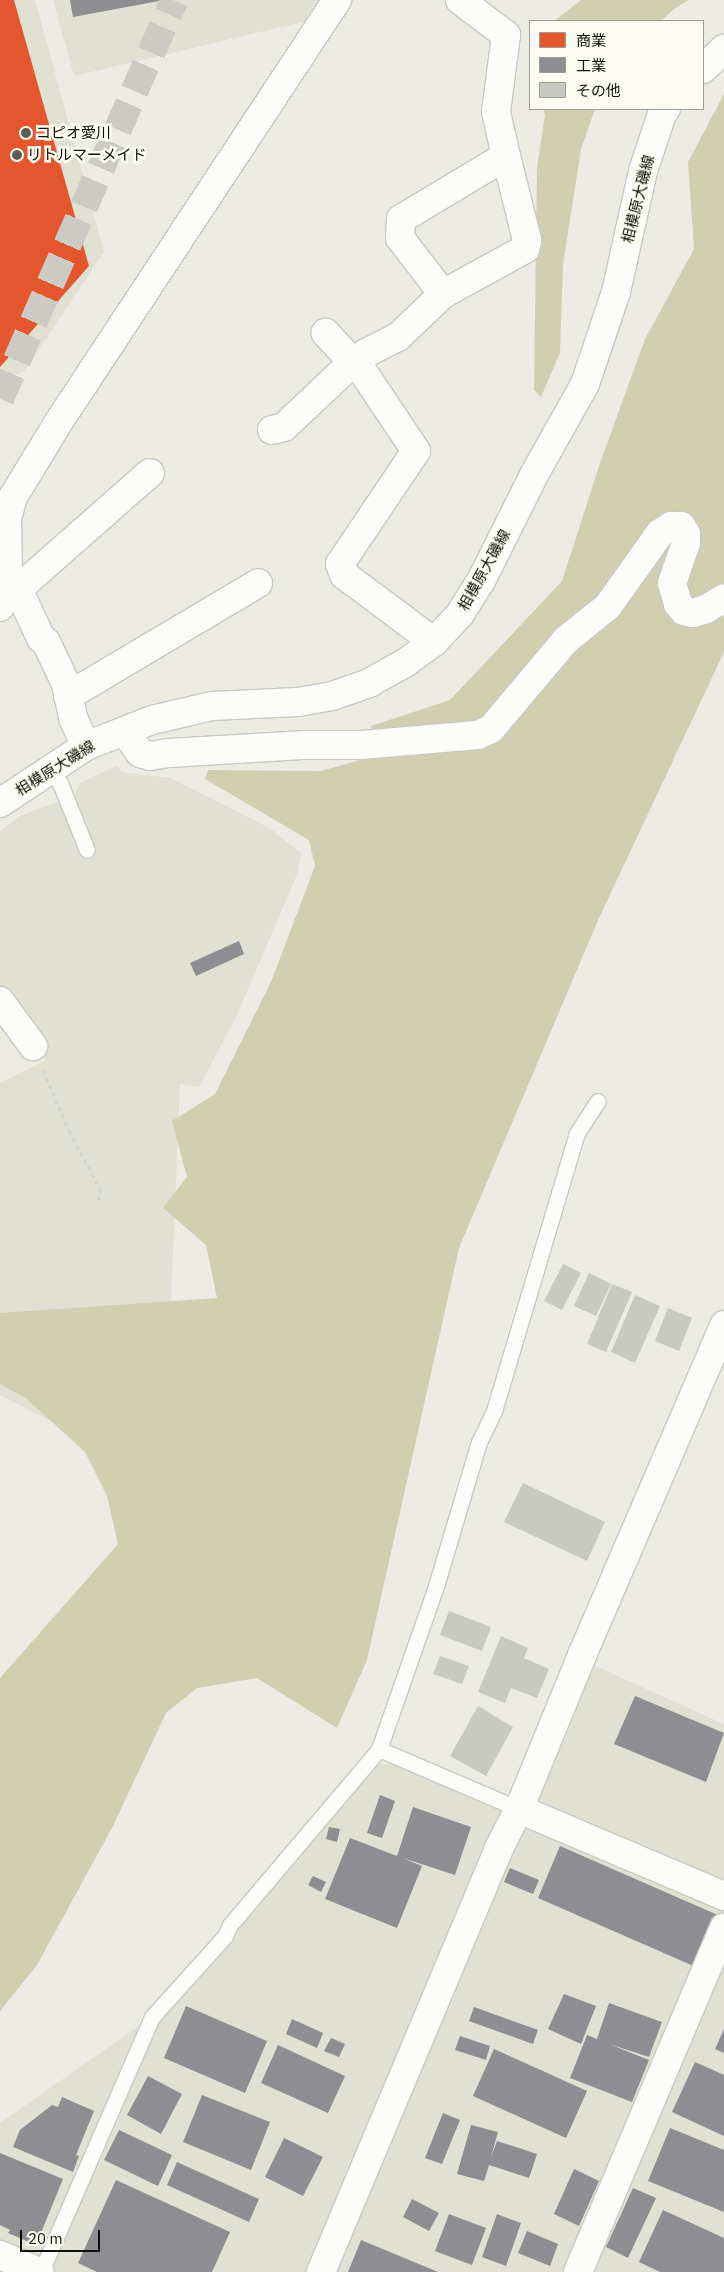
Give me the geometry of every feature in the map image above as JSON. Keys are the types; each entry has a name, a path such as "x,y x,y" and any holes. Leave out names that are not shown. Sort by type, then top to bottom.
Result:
{"street":[{"path":"9,599 7,519 13,497 58,423 337,0"},
{"path":"272,430 284,427 355,360 366,352 398,338 443,294 525,249 527,240 496,112 506,35 460,0"},
{"path":"704,68 724,49"},
{"name":"相模原大磯線","path":"0,803 86,746 152,720 212,706 298,702 332,696 369,683 405,663 434,642 460,614 481,581 535,473 585,384 616,292 643,171 662,114 665,110"},
{"path":"443,294 400,238 401,219 506,156"},
{"path":"326,333 348,357 355,360 416,452 397,498 340,564 344,575 434,642"},
{"path":"9,599 150,473"},
{"path":"124,731 140,753 150,756 169,753 302,745 361,746 478,735 492,729 566,640 608,606 660,533 671,526 681,526 686,534 686,543 672,583 678,604 684,611 693,612 706,609 724,598"},
{"path":"68,696 213,597 258,583"},
{"path":"9,599 25,604 42,638 46,642 66,684 73,718 86,746"},
{"path":"0,1001 33,1046"},
{"path":"321,2272 498,1850 519,1809 583,1653 721,1341"},
{"path":"519,1809 724,1896"},
{"path":"578,2272 724,1928"},
{"path":"0,2255 40,2272"}],"lane":[{"path":"50,770 60,782 87,850"},
{"path":"40,2272 152,2017 224,1936 230,1925 379,1749 436,1586 479,1442 494,1411 577,1133 598,1101"},
{"path":"379,1749 519,1809"}],"path":[{"path":"33,1046 69,1131 100,1189 99,1200"}],"shaded area":[{"name":"コピオ愛川","path":"0,0 35,0 104,252 24,372 0,379"},
{"path":"53,0 324,0 308,24 303,22 74,76"},
{"path":"116,766 123,772 171,778 271,829 301,853 298,872 236,1017 199,1087 180,1084 170,1325 116,1455 0,1395 0,1083 45,1061 43,1055 49,1051 0,985 0,831 22,815 75,795 80,783"},
{"path":"587,1662 724,1724 724,2272 0,2272 0,2123 136,2028 160,2019 232,1939 235,1931 373,1765 392,1763 525,1819"}],"green space":[{"path":"581,0 689,0 675,8 662,20 555,20"},
{"path":"724,94 724,652 599,918 459,1248 367,1660 337,1728 257,1678 197,1688 166,1713 112,1828 37,1965 0,2011 0,1678 118,1544 107,1496 85,1452 27,1399 0,1384 0,1313 217,1298 206,1245 163,1208 187,1177 172,1121 215,1094 271,982 315,866 309,840 205,779 208,770 321,771 374,756 371,726 450,700 562,581 600,463 645,339 694,249 688,162"},
{"path":"543,110 595,110 581,149 563,265 560,353 541,397 534,390 537,168 545,115"}],"building: 商業":[{"name":"コピオ愛川","path":"0,0 14,0 89,266 0,367"}],"building: 工業":[{"path":"70,0 159,0 159,1 73,17"},
{"path":"239,941 244,954 196,976 190,963"},
{"path":"635,1696 724,1733 706,1782 614,1744"},
{"path":"380,1795 395,1801 382,1838 367,1833"},
{"path":"413,1807 471,1827 455,1875 403,1858 422,1866 397,1928 325,1899 350,1838 397,1856"},
{"path":"329,1827 340,1829 337,1842 326,1839"},
{"path":"560,1846 720,1916 698,1968 538,1898"},
{"path":"510,1868 539,1880 533,1894 504,1882"},
{"path":"313,1876 326,1882 321,1892 308,1885"},
{"path":"564,1994 596,2006 581,2044 548,2029"},
{"path":"609,2003 662,2022 649,2057 609,2044 649,2060 632,2102 570,2078 587,2035 597,2039"},
{"path":"186,2006 267,2041 245,2093 164,2058"},
{"path":"474,2007 538,2030 533,2044 469,2021"},
{"path":"292,2019 323,2033 317,2048 286,2034"},
{"path":"724,2029 724,2053 715,2049"},
{"path":"460,2036 490,2046 486,2060 455,2050"},
{"path":"331,2038 345,2044 339,2057 324,2051"},
{"path":"278,2045 345,2076 328,2113 261,2083"},
{"path":"494,2049 587,2091 566,2138 473,2096"},
{"path":"695,2062 724,2075 724,2136 672,2112"},
{"path":"148,2076 182,2094 161,2134 127,2115"},
{"path":"202,2095 270,2122 251,2170 183,2142"},
{"path":"62,2097 94,2111 76,2155 79,2156 73,2172 13,2147 20,2130 52,2105 58,2107"},
{"path":"443,2113 460,2120 442,2164 425,2158"},
{"path":"471,2125 498,2132 491,2157 497,2141 537,2154 529,2178 489,2165 484,2181 457,2174"},
{"path":"670,2128 724,2150 724,2212 648,2181"},
{"path":"119,2130 172,2155 158,2186 104,2160"},
{"path":"284,2138 323,2157 303,2196 265,2177"},
{"path":"0,2153 63,2179 36,2245 8,2233 10,2230 0,2225"},
{"path":"177,2162 259,2199 249,2222 167,2185"},
{"path":"574,2169 599,2181 579,2226 554,2214"},
{"path":"116,2180 230,2232 212,2272 97,2272 78,2263"},
{"path":"633,2188 656,2198 628,2258 606,2247"},
{"path":"412,2199 439,2213 429,2231 403,2217"},
{"path":"663,2210 724,2238 724,2272 660,2272 639,2262"},
{"path":"449,2214 486,2228 472,2265 435,2251"},
{"path":"497,2214 521,2223 506,2266 482,2257"},
{"path":"527,2231 558,2244 550,2266 518,2253"},
{"path":"361,2240 438,2272 348,2272"}],"building: その他":[{"path":"563,1264 581,1273 562,1310 544,1301"},
{"path":"589,1273 611,1284 596,1316 574,1306"},
{"path":"612,1284 632,1292 606,1352 587,1344"},
{"path":"635,1295 660,1306 635,1363 611,1352"},
{"path":"668,1308 692,1318 679,1351 655,1341"},
{"path":"523,1483 605,1522 587,1561 504,1522"},
{"path":"449,1611 491,1627 482,1651 440,1635"},
{"path":"501,1636 528,1648 524,1658 549,1669 537,1698 511,1688 505,1703 478,1692"},
{"path":"440,1656 469,1666 462,1684 433,1674"},
{"path":"478,1706 513,1727 486,1776 450,1756"}],"tunnel":[{"path":"0,399 174,0"}],"place":[{"name":"コピオ愛川","path":"26,133"},
{"name":"リトルマーメイド","path":"17,155"}]}
